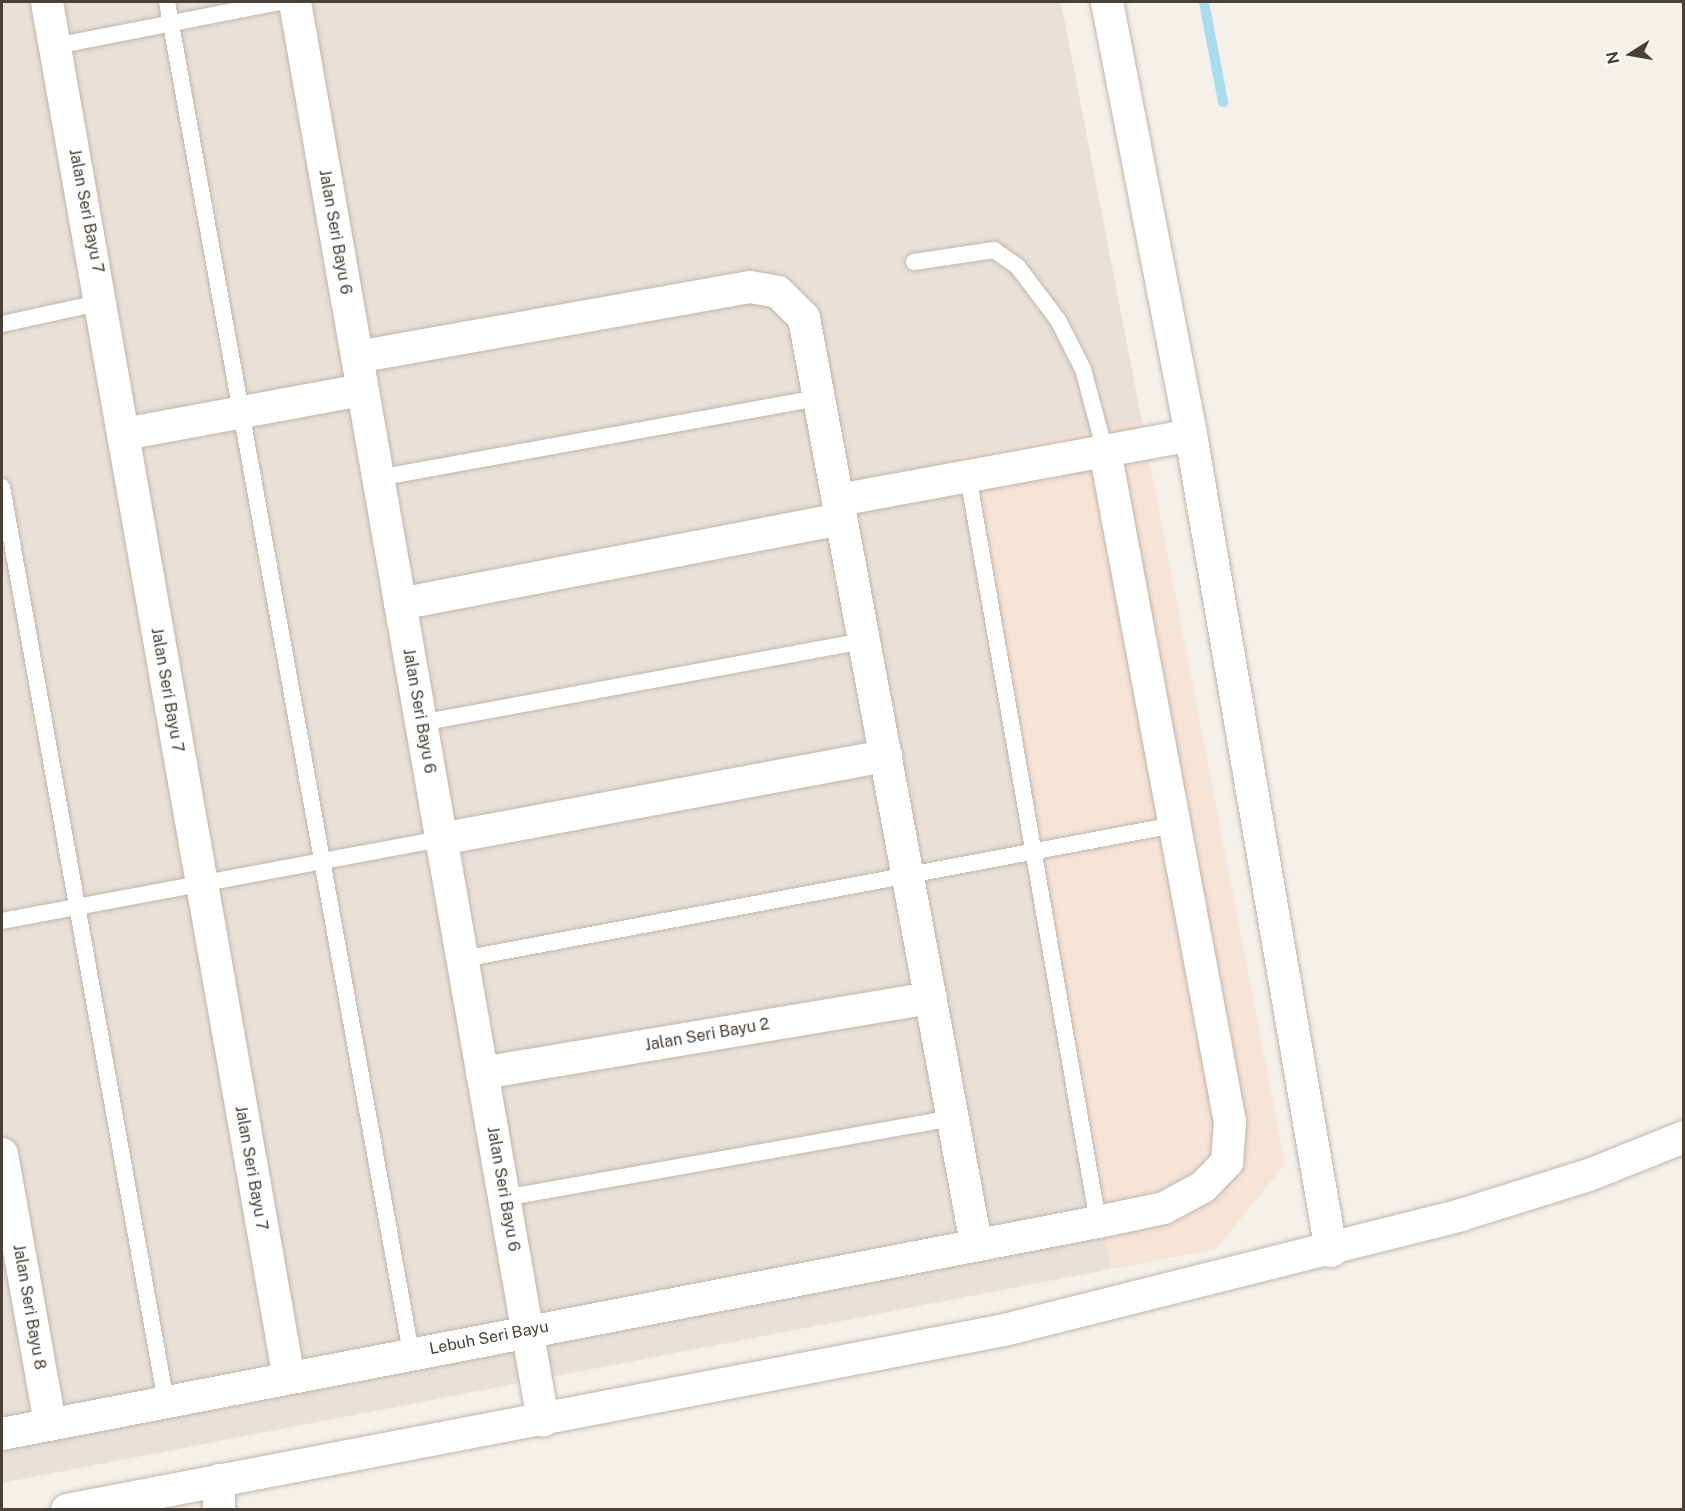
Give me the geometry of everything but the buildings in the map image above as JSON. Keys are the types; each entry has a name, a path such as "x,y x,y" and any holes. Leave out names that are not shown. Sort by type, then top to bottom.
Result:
{"street":[{"name":"Jalan Seri Bayu 7","path":"47,2 103,302 200,884 289,1378"},
{"name":"Jalan Seri Bayu 6","path":"295,2 543,1420"},
{"path":"1107,2 1191,435 1331,1251"},
{"path":"357,357 750,287 778,292 804,318 976,1244"},
{"path":"124,434 362,390"},
{"path":"400,604 840,509 968,476 1191,435"},
{"name":"Lebuh Seri Bayu","path":"2,1434 411,1353 1098,1222 1164,1208 1203,1187 1227,1162 1230,1122 1105,451"},
{"path":"441,839 886,756"},
{"name":"Jalan Seri Bayu 2","path":"482,1073 931,998"},
{"path":"67,1509 219,1494 543,1420 1004,1330 1331,1251 1589,1175 1683,1137"},
{"name":"Jalan Seri Bayu 8","path":"2,1154 50,1424"}],"lane":[{"path":"167,2 411,1353"},
{"path":"55,46 279,2"},
{"path":"914,262 994,250 1018,267 1058,320 1083,369 1105,451"},
{"path":"2,324 103,302"},
{"path":"378,478 819,398"},
{"path":"968,476 1098,1222"},
{"path":"2,487 166,1401"},
{"path":"421,723 864,640"},
{"path":"463,959 1174,825"},
{"path":"2,921 441,839"},
{"path":"504,1198 953,1118"}],"shaded area":[{"path":"2,2 1061,2 1142,422 955,459 1111,1269 2,1483"},
{"path":"1142,422 1285,1164 1216,1249 1111,1269 955,458"}],"waterway":[{"path":"1204,2 1223,102"}]}
